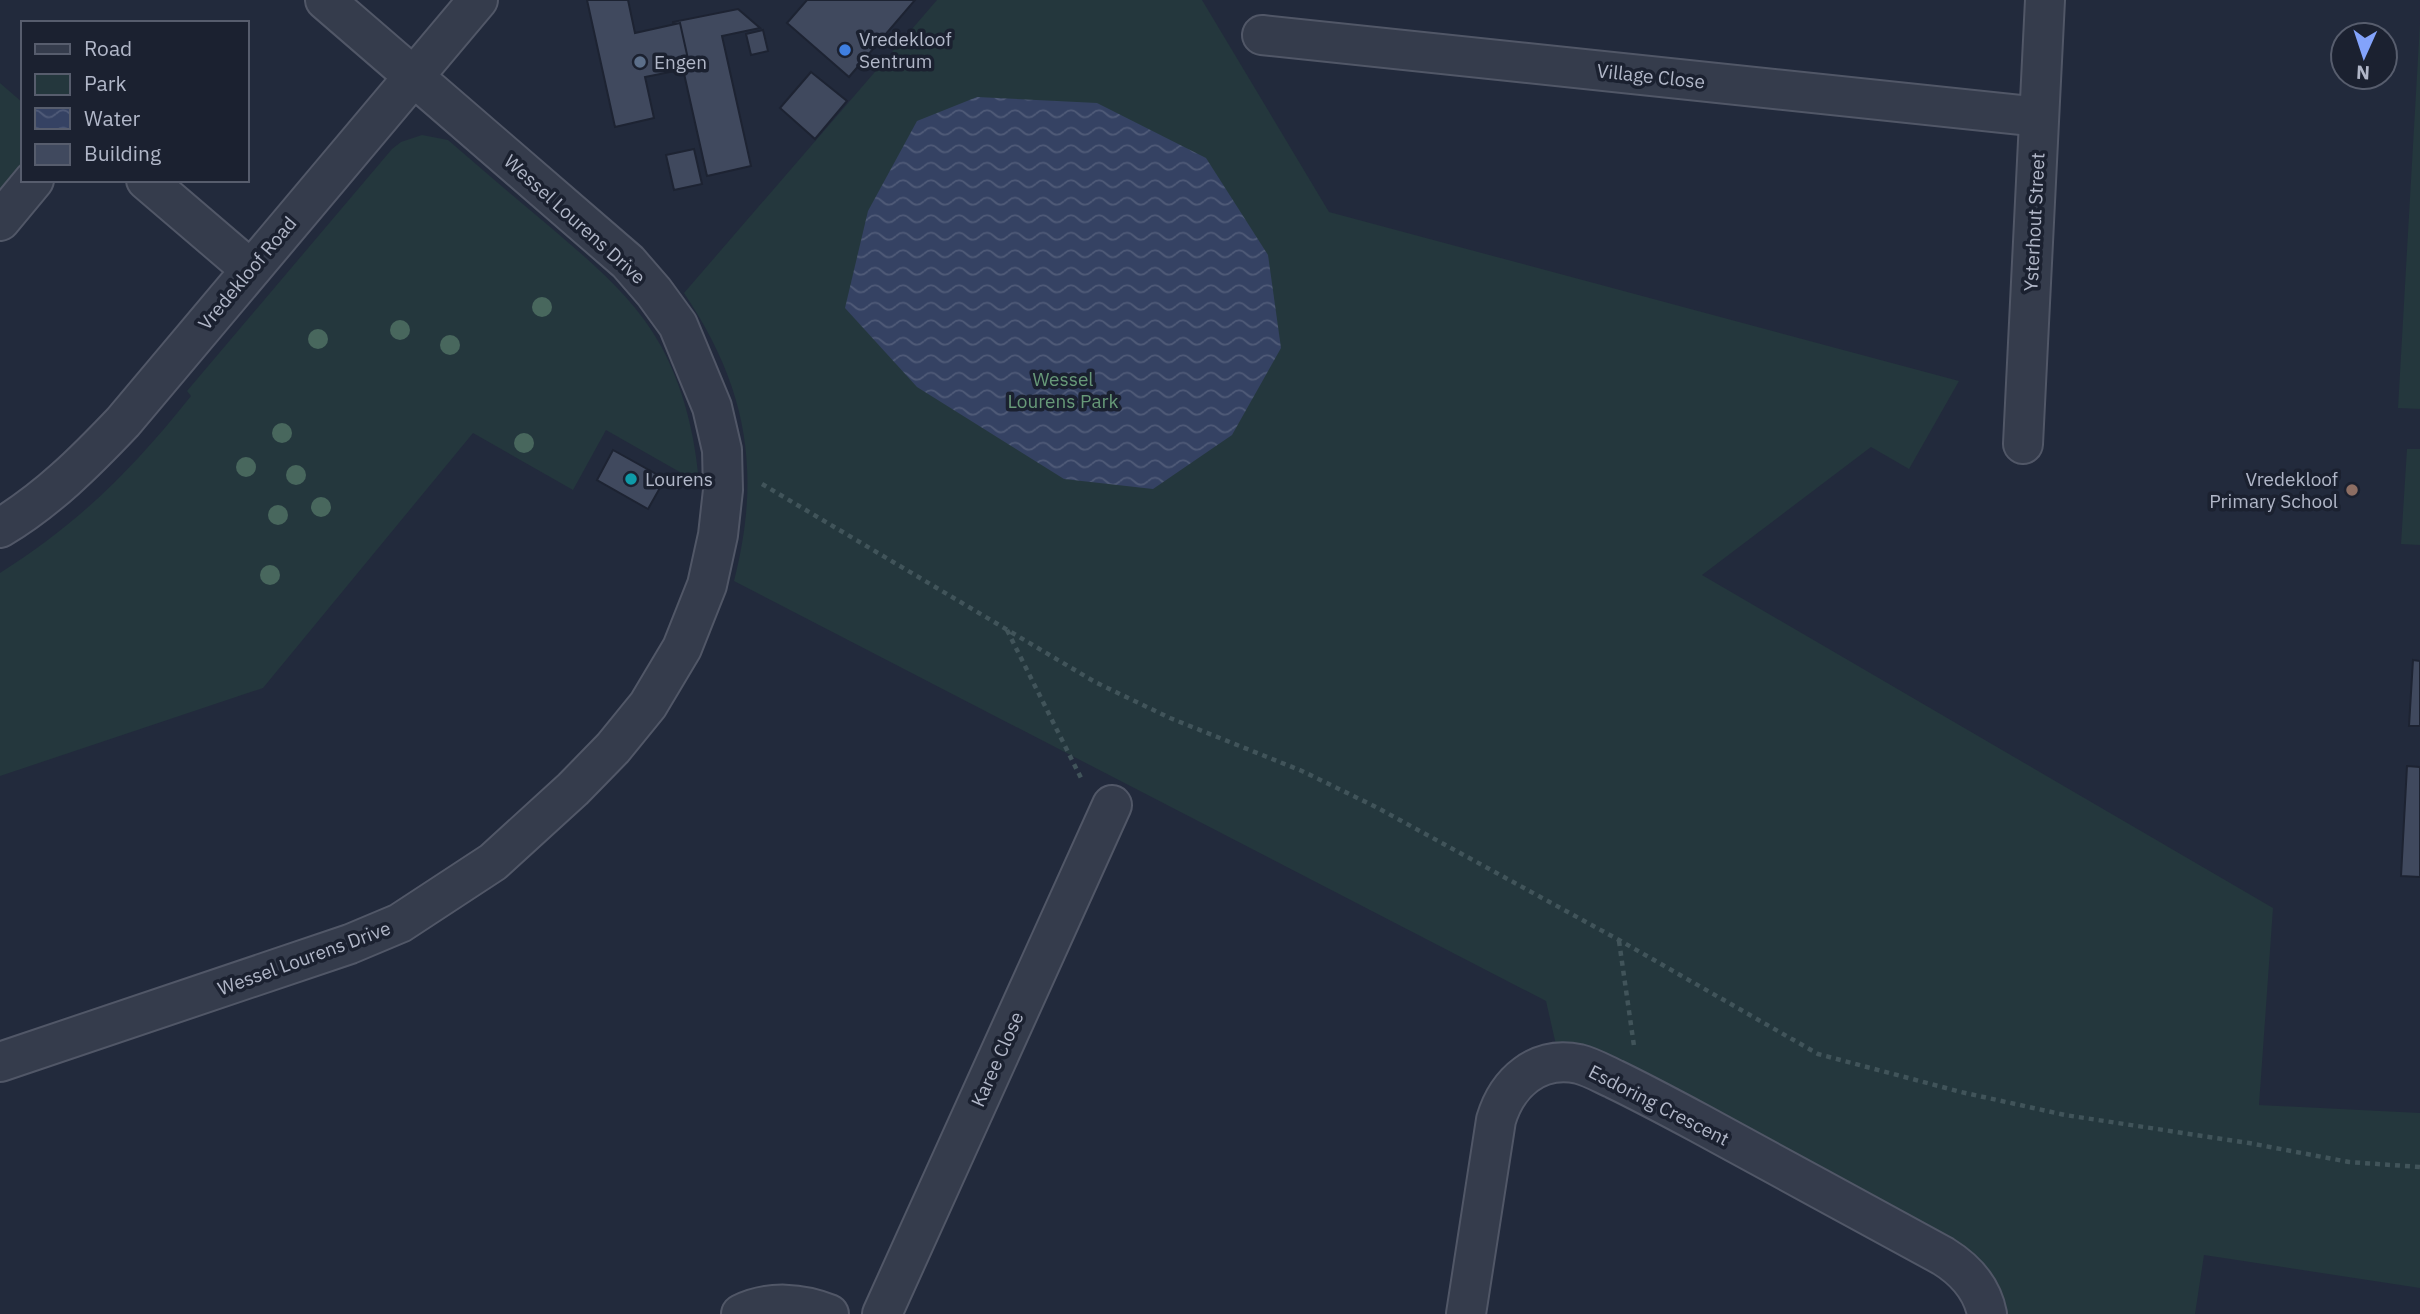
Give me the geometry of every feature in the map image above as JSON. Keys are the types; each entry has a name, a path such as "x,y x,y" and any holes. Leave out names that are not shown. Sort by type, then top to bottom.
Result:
{"street":[{"name":"Wessel Lourens Drive","path":"0,1062 350,944 400,923 493,862 573,789 613,748 648,705 682,648 707,585 718,535 723,490 722,460 712,407 678,326 628,262 325,0"},
{"name":"Vredekloof Road","path":"0,528 19,517 76,472 123,422 478,0"},
{"name":"Ysterhout Street","path":"2023,444 2045,0"},
{"name":"Village Close","path":"1262,35 2039,117"},
{"path":"0,221 32,182"},
{"path":"148,182 250,269"},
{"name":"Karee Close","path":"882,1314 1108,814"},
{"name":"Esdoring Crescent","path":"1466,1314 1501,1102 1527,1073 1561,1063 1579,1064 1641,1092 1943,1256 1958,1265 1970,1278 1979,1292 1987,1314"},
{"path":"741,1314 773,1305 796,1305 830,1314"}],"path":[{"path":"722,460 1095,682 1157,712 1303,771 1376,807 1619,940 1818,1054 1961,1092 2064,1115 2249,1143 2349,1162 2420,1167"},
{"path":"1007,629 1108,814"},
{"path":"1619,940 1641,1092"}],"green space":[{"name":"Wessel Lourens Park","path":"937,0 1202,0 1329,212 1959,381 1909,469 1871,447 1702,575 2273,908 2259,1105 2420,1113 2420,1288 2204,1255 2195,1314 2005,1314 1967,1249 1951,1238 1594,1050 1556,1045 1546,1001 734,581 747,503 743,431 735,396 722,362 684,293"},
{"path":"2420,23 2420,409 2398,408"},
{"path":"0,83 21,101 21,171 0,196"},
{"path":"422,135 448,140 596,267 638,312 661,346 682,396 695,447 699,483 606,430 573,490 473,433 263,688 0,776 0,573 80,514 126,471 191,396 187,391 392,149 401,142"},
{"path":"2407,449 2420,449 2420,545 2401,544"}],"water":[{"path":"977,97 1097,103 1206,158 1268,255 1281,348 1232,435 1153,489 1064,479 917,387 845,308 868,211 917,121"}],"building":[{"path":"587,0 628,0 635,33 680,23 690,68 645,77 654,118 615,127"},
{"name":"Vredekloof Sentrum","path":"807,0 915,0 849,77 787,23"},
{"path":"738,9 760,28 722,36 751,166 707,176 683,69 690,68 680,23 673,22"},
{"path":"763,30 768,51 751,55 746,34"},
{"path":"811,72 847,101 815,139 780,108"},
{"path":"694,149 702,184 674,190 666,155"},
{"name":"Lourens","path":"613,450 665,479 648,509 597,480"},
{"path":"2413,660 2420,661 2420,726 2409,726"},
{"path":"2407,766 2420,767 2420,877 2401,876"}],"place":[{"name":"Vredekloof Sentrum","path":"845,50"},
{"name":"Engen","path":"640,62"},
{"name":"Lourens","path":"631,479"},
{"name":"Vredekloof Primary School","path":"2352,490"}]}
